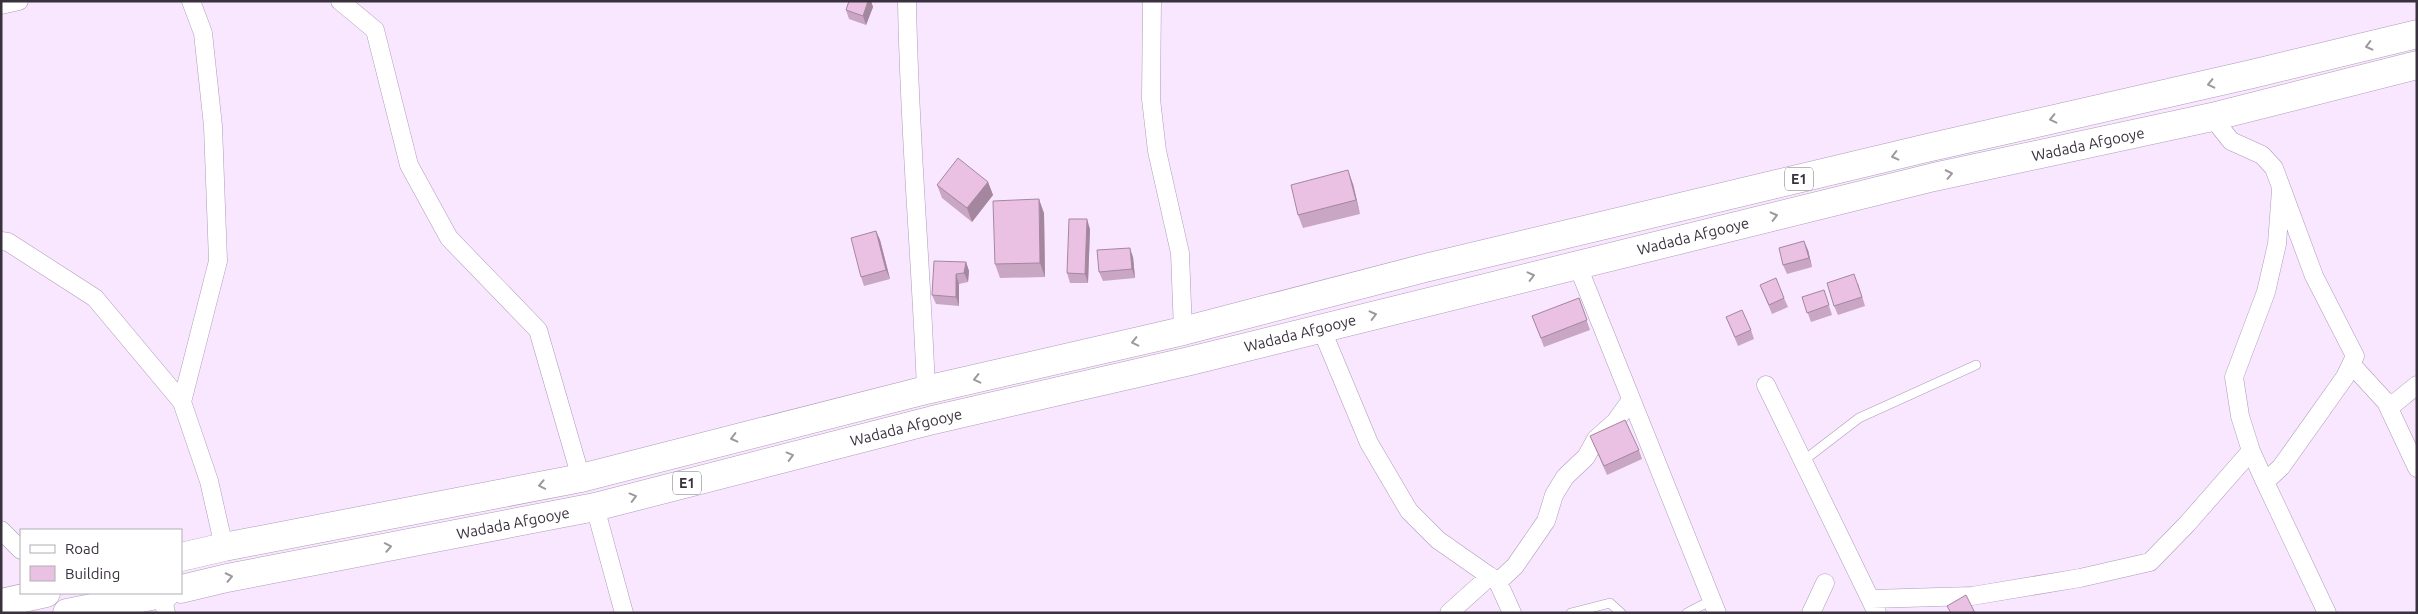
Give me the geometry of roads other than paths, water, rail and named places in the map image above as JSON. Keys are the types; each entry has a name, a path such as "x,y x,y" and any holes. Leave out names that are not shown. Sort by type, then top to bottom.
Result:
{"highway":[{"name":"Wadada Afgooye","path":"182,557 580,478 926,390 1183,331 1425,268 1927,148 2252,74 2417,34"},
{"name":"Wadada Afgooye","path":"182,593 227,578 595,507 924,422 1321,328 1576,264 1934,178 2212,116 2417,65"},
{"path":"1,602 41,594"},
{"name":"Wadada Afgooye","path":"67,613 169,597"}],"street":[{"path":"1,5 19,1"},
{"path":"182,402 218,261 213,126 203,34 191,1"},
{"path":"340,1 375,30 409,165 449,238 538,330 568,430 580,478"},
{"path":"907,1 909,93 921,255 926,390"},
{"path":"1152,1 1151,99 1157,152 1180,253 1183,331"},
{"path":"2212,116 2231,141 2262,155 2274,168 2314,276 2354,356 2352,366 2281,467 2265,482"},
{"path":"2281,190 2277,244 2266,292 2234,377 2240,416 2251,452 2327,613"},
{"path":"1,241 8,242 95,298 182,402 209,481 224,547"},
{"path":"1576,264 1715,606"},
{"path":"1321,328 1369,444 1409,512 1438,540 1494,579 1512,613"},
{"path":"2352,366 2386,402 2417,468"},
{"path":"1766,385 1874,606 1972,596 2080,578 2150,562 2187,524 2251,452"},
{"path":"2386,402 2395,404 2417,385"},
{"path":"1449,613 1514,566 1546,521 1554,495 1565,477 1586,457 1596,439 1615,422 1631,400"},
{"path":"595,507 624,613"},
{"path":"1,530 20,549"},
{"path":"1811,613 1825,583"}],"lane":[{"path":"1803,461 1858,418 1976,365"},
{"path":"1571,613 1610,603 1621,613"},
{"path":"1687,613 1715,606"}]}
